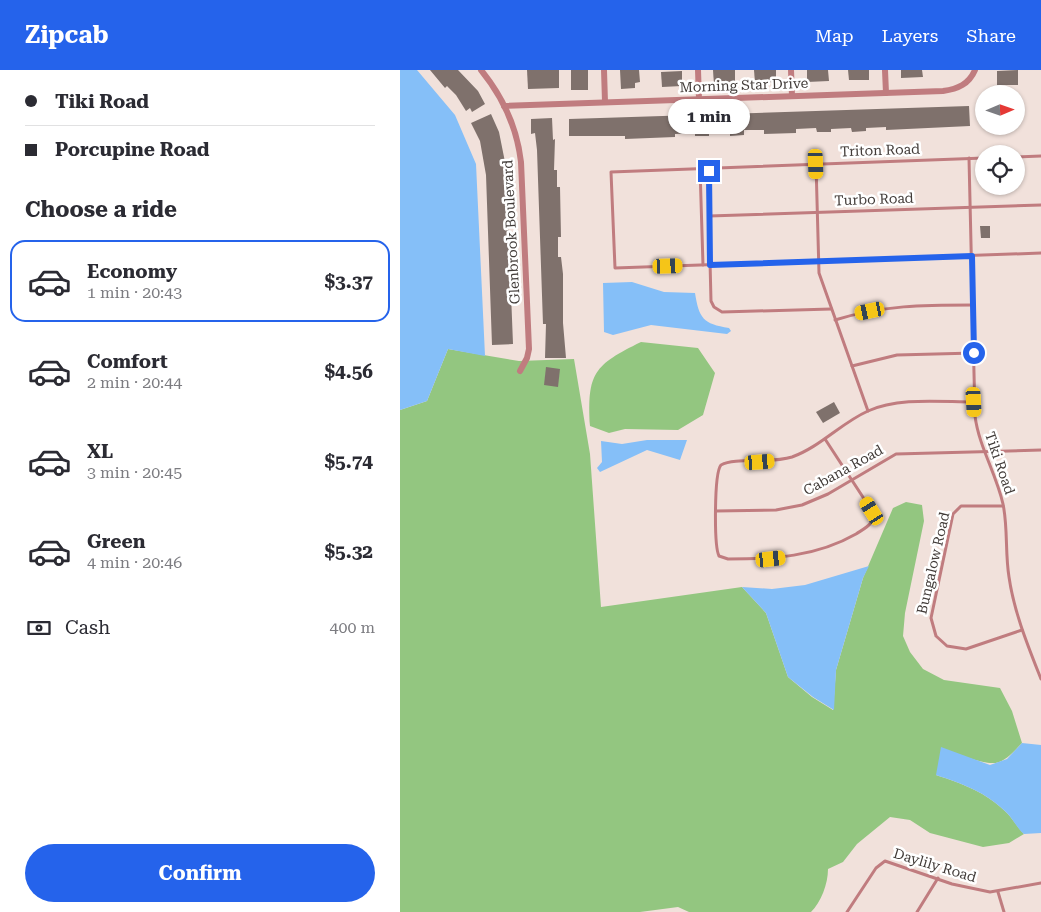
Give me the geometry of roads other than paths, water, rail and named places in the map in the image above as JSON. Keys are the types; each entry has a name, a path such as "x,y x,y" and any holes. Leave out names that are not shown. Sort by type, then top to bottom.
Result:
{"street":[{"name":"Glenbrook Boulevard","path":"481,70 504,106 516,136 522,172 529,349 528,358 520,371"},
{"path":"604,70 605,102"},
{"path":"698,70 699,99"},
{"path":"791,70 792,96"},
{"path":"885,70 886,93"},
{"path":"975,70 970,79 977,85"},
{"name":"Morning Star Drive","path":"504,106 949,90 961,87 970,79"}],"lane":[{"path":"1025,157 1041,156"},
{"name":"Tiki Road","path":"969,158 976,425 1003,506 1009,577 1022,630 1041,679"},
{"name":"Triton Road","path":"703,265 615,268 611,172 975,158"},
{"path":"816,164 819,274 868,411"},
{"path":"700,168 703,265 1041,253"},
{"path":"718,168 709,171 708,174 711,301 714,307 722,312 831,309"},
{"name":"Turbo Road","path":"709,216 1041,204"},
{"path":"835,320 858,313 904,306 973,305"},
{"path":"852,366 897,355 974,353"},
{"path":"825,439 872,511 871,524 849,538 806,554 771,559 724,558 717,552 717,472 721,465 730,462 760,462 783,459 803,452 868,411 906,403 974,402"},
{"name":"Cabana Road","path":"716,511 791,508 816,499 896,454 983,450 1041,450"},
{"name":"Bungalow Road","path":"1003,506 961,506 953,514 931,624 941,642 961,650 1022,630"},
{"name":"Daylily Road","path":"847,912 876,868 885,861 970,889 998,892 1041,883"},
{"path":"917,912 938,878"},
{"path":"998,892 1004,912"}],"water":[{"path":"400,70 417,70 455,115 476,164 485,356 448,349 427,401 400,410"},
{"path":"632,282 664,292 695,293 698,308 704,318 708,322 729,328 731,331 727,334 651,325 613,335 604,332 603,283"},
{"path":"647,440 687,440 680,460 647,450 600,472 597,468 602,462 601,441 622,444"},
{"path":"869,566 863,578 836,670 834,710 813,697 788,677 766,613 742,587 772,589 805,585"},
{"path":"1022,743 1041,745 1041,833 1024,834 1007,813 991,799 965,785 936,775 941,747 990,765 1007,759"}]}
